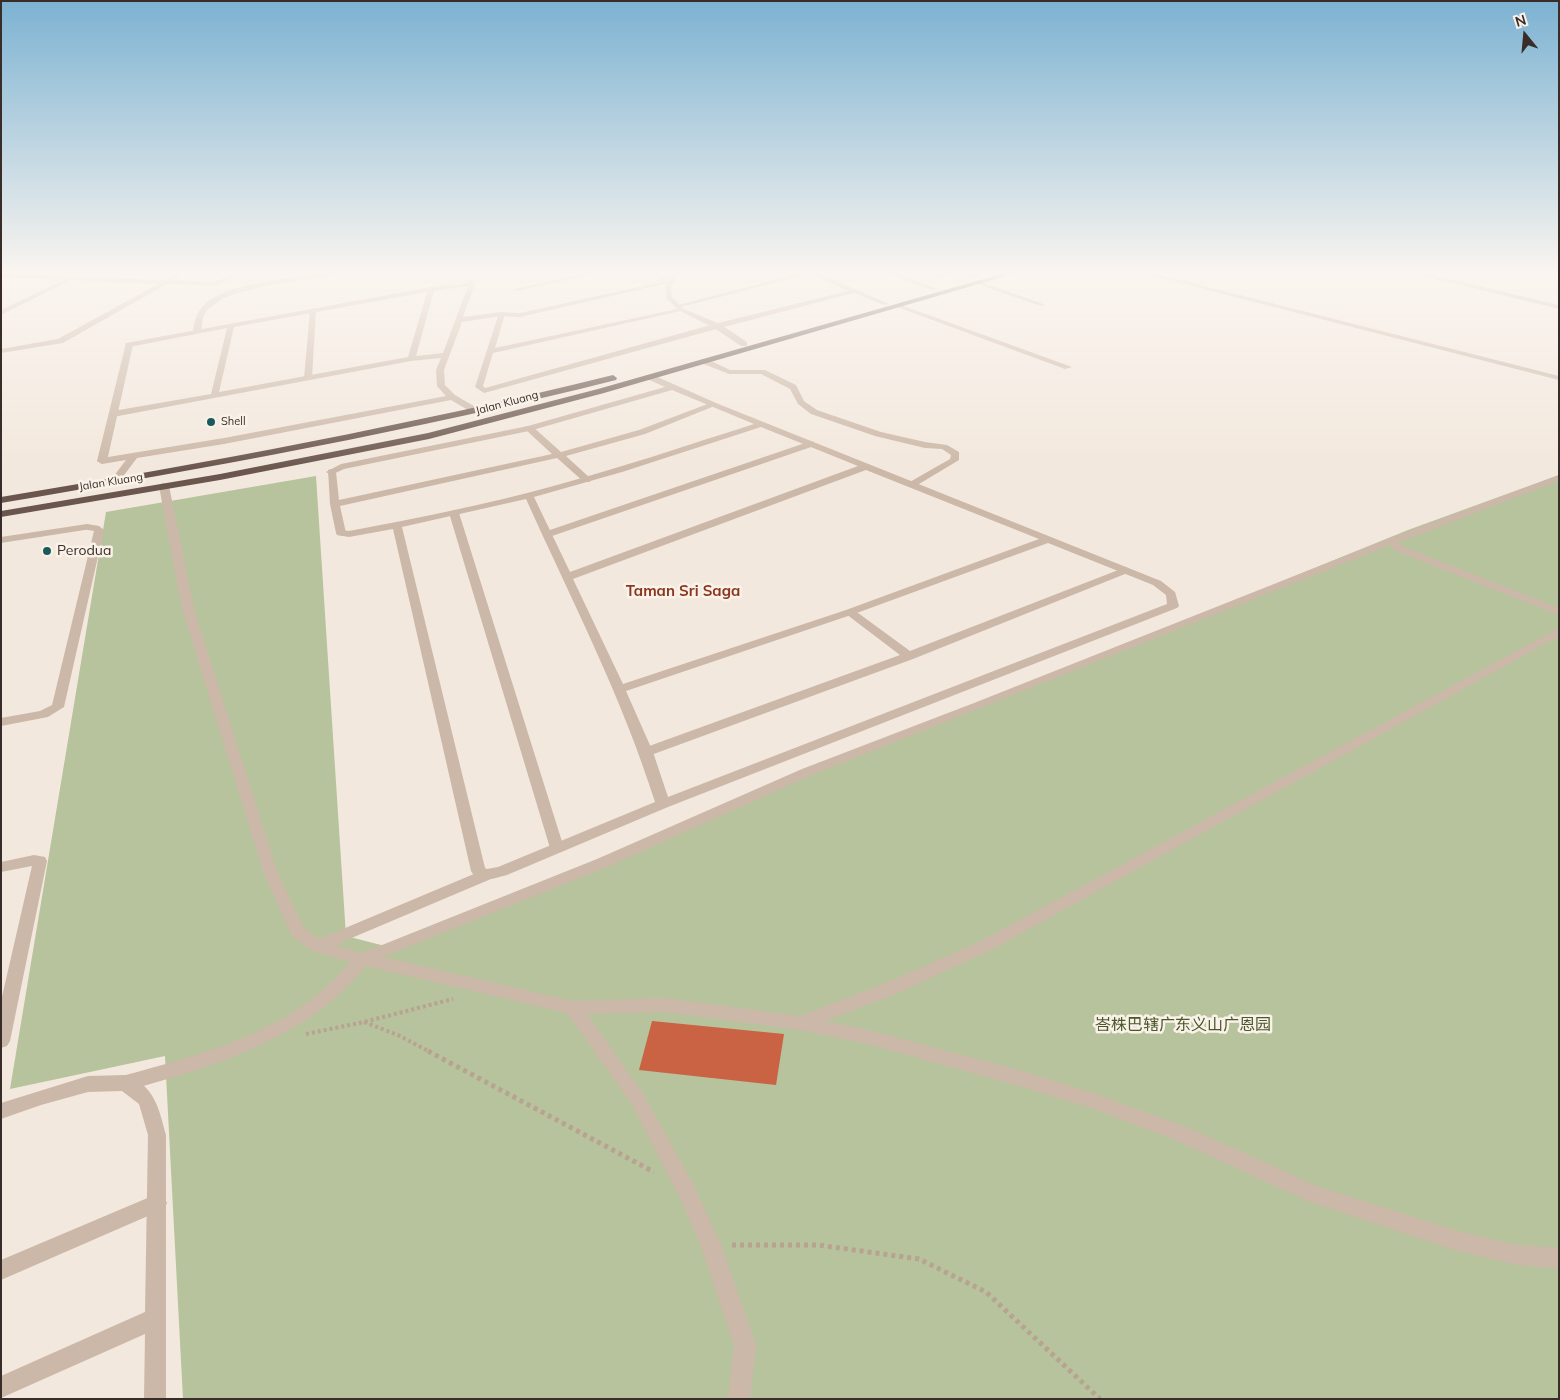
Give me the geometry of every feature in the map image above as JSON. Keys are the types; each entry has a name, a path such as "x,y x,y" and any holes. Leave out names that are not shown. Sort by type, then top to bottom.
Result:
{"highway":[{"name":"Jalan Kluang","path":"1,500 115,481 417,425 761,339"},
{"name":"Jalan Kluang","path":"1,514 220,477 429,436 783,339"},
{"path":"417,425 402,432 404,437 429,436"},
{"path":"220,477 237,471 247,464 246,462 225,461"}],"street":[{"path":"1,351 63,339"},
{"path":"156,339 129,345 102,461 243,437 452,397"},
{"path":"214,396 228,339"},
{"path":"308,378 311,339"},
{"path":"411,359 417,339"},
{"path":"451,339 440,370 441,386 452,397 476,411"},
{"path":"494,339 479,387 484,391 669,339"},
{"path":"491,351 542,339"},
{"path":"737,339 744,344"},
{"path":"991,339 1068,367"},
{"path":"1406,339 1559,378"},
{"path":"113,414 411,359 445,356"},
{"path":"704,362 729,372 762,372 793,387 801,402 814,412 878,434 944,447 956,454 954,460 912,485"},
{"path":"317,946 486,874 502,871 663,804 1173,606 1171,594 1157,583 865,467 714,405 650,376"},
{"path":"673,387 529,428 341,467 331,472 341,533 349,534 397,525 529,496 587,480 763,424"},
{"path":"335,504 559,455 642,432 714,405"},
{"path":"529,428 587,480"},
{"path":"548,534 811,444"},
{"path":"370,449 373,460"},
{"path":"115,481 134,456"},
{"path":"567,577 865,467"},
{"path":"1,1111 41,1097 88,1084 126,1083 197,1063 251,1043 286,1024 329,994 363,959 602,863 807,772 1394,540 1559,478"},
{"path":"164,486 188,609 271,874 298,932 317,946 363,959 573,1008 665,1005 801,1023 868,1037 1023,1079 1092,1101 1182,1134 1315,1195 1458,1242 1517,1255 1559,1258"},
{"path":"529,496 619,689 646,752 663,804"},
{"path":"454,513 557,848"},
{"path":"397,525 478,871 486,874"},
{"path":"1,540 87,528 98,530 58,707 44,714 1,722"},
{"path":"619,689 850,612 1047,540"},
{"path":"1394,540 1394,544 1400,549 1559,612"},
{"path":"646,752 909,656 1126,570"},
{"path":"850,612 909,656"},
{"path":"801,1023 892,988 985,946 1559,631"},
{"path":"1,867 34,860 40,861 1,1041"},
{"path":"573,1008 637,1098 687,1192 712,1245 745,1345 739,1399"},
{"path":"126,1083 147,1100 157,1135 156,1399"},
{"path":"1,1270 157,1204"},
{"path":"1,1387 156,1318"}],"path":[{"path":"298,1036 364,1022 490,989"},
{"path":"364,1022 398,1035 658,1174"},
{"path":"712,1245 818,1245 919,1259 986,1292 1100,1399"}],"green space":[{"name":"峇株巴辖广东义山广恩园","path":"1559,475 1559,1399 183,1399 165,1056 10,1089 106,512 316,476 346,936 385,946 1408,530"}],"building":[{"path":"652,1021 784,1034 776,1085 639,1070"}],"place":[{"name":"Shell","path":"211,422"},
{"name":"Perodua","path":"47,551"}],"district":[{"name":"Taman Sri Saga","path":"683,591"}]}
